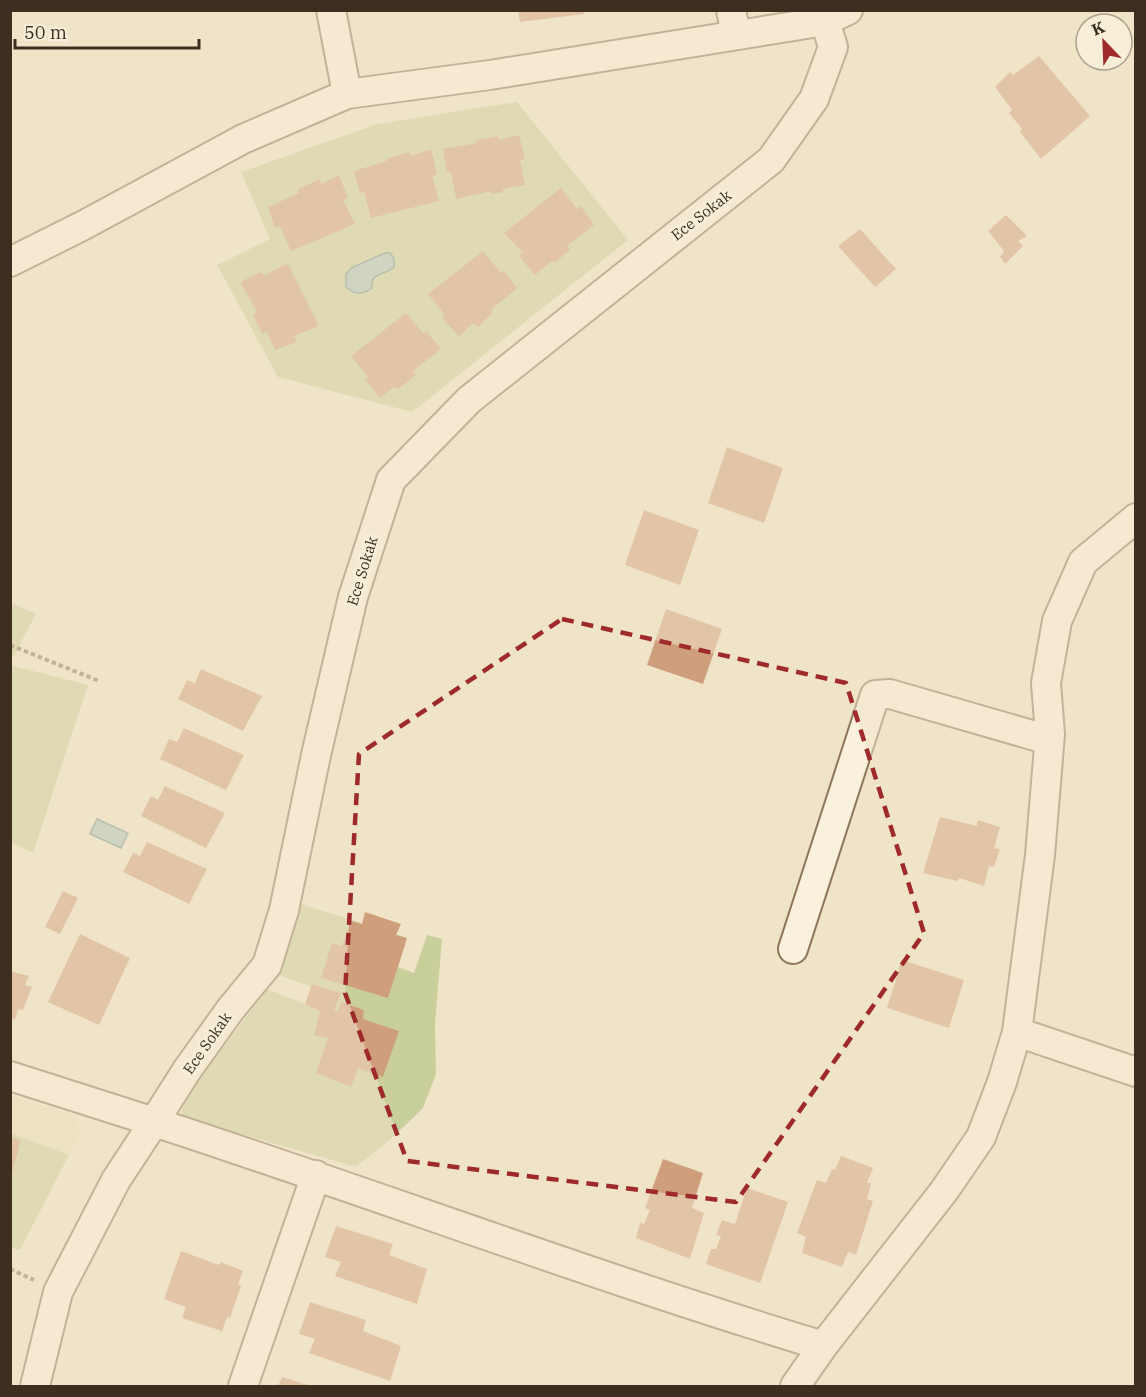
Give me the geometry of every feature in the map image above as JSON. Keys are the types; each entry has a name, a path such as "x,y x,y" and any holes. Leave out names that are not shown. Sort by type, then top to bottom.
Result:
{"street":[{"path":"331,10 346,94"},
{"path":"10,262 84,225 243,138 346,94 490,75 734,23 836,16"},
{"name":"Ece Sokak","path":"34,1386 58,1292 116,1180 206,1044 267,965 284,910 316,755 353,597 391,480 469,400 771,160 814,99 833,47 836,16"},
{"path":"795,1386 944,1191 981,1137 1002,1082 1017,1032 1040,855 1049,740 1046,682 1057,621 1083,562 1136,518"},
{"path":"793,949 875,695 890,694 1049,740"},
{"path":"1017,1032 1136,1072"},
{"path":"10,1076 316,1175 724,1316 824,1346"},
{"path":"243,1386 316,1175"}],"path":[{"path":"10,645 99,681"}],"highlighted area":[{"path":"562,619 846,683 924,933 736,1202 407,1161 345,993 359,754"}],"shaded area":[{"path":"12,1097 72,1115 80,1129 69,1155 11,1133"}],"green space":[{"path":"517,102 628,240 412,412 278,377 217,265 270,239 241,172 377,124"},
{"path":"11,603 36,614 11,661"},
{"path":"10,665 88,685 33,853 11,842"},
{"path":"295,902 407,938 398,967 414,973 427,935 442,939 435,1024 436,1074 423,1108 392,1138 356,1167 182,1117 181,1102 268,989 305,1004 311,987 276,974"},
{"path":"10,1133 69,1155 20,1250 11,1248 10,1172 21,1141 11,1137"}],"water":[{"path":"390,253 394,258 394,267 376,276 373,279 372,288 359,293 352,292 346,287 346,274 351,268"},
{"path":"97,819 128,833 121,848 90,834"}],"building":[{"path":"518,10 584,10 584,14 520,22"},
{"path":"1039,56 1090,116 1041,159 1020,132 1022,129 1009,113 1012,110 995,87 1010,72 1013,75"},
{"path":"519,135 525,159 520,160 525,185 503,189 503,192 491,194 491,191 456,199 451,172 447,172 443,149 477,143 476,140 498,136 499,140"},
{"path":"431,149 437,174 432,176 439,201 371,218 364,192 360,193 354,171 410,152 411,156"},
{"path":"339,175 348,198 343,200 355,224 291,251 280,226 275,228 268,207 299,193 298,189 320,179 321,184"},
{"path":"561,188 577,209 581,206 594,225 567,246 570,250 535,275 519,256 523,253 504,233"},
{"path":"1006,215 1027,236 1018,241 1023,246 1005,264 1000,257 1004,251 988,231"},
{"path":"860,229 896,269 875,287 838,246"},
{"path":"483,251 501,273 504,271 517,288 491,310 493,312 478,327 473,323 459,336 442,318 445,315 428,294"},
{"path":"286,264 318,324 317,327 294,336 297,342 275,350 267,332 262,334 253,314 257,312 240,282 262,272 264,276"},
{"path":"406,313 441,349 413,371 416,375 398,389 395,386 380,398 365,380 368,377 351,356"},
{"path":"727,447 783,468 764,523 708,503"},
{"path":"644,510 699,530 680,585 625,565"},
{"path":"666,609 722,629 703,684 647,665"},
{"path":"201,669 262,696 243,731 178,699 187,680 195,683"},
{"path":"184,728 244,755 226,790 160,759 169,739 177,742"},
{"path":"165,786 225,813 206,848 141,816 151,796 158,800"},
{"path":"940,817 977,826 978,820 1000,827 994,848 1000,849 994,867 989,866 984,886 959,878 957,881 923,873"},
{"path":"147,842 207,869 189,904 123,872 133,853 140,856"},
{"path":"63,891 78,898 60,934 45,927"},
{"path":"365,912 401,924 396,935 407,938 388,998 321,978 332,943 342,946 351,921 362,924"},
{"path":"80,934 130,958 99,1025 48,1002"},
{"path":"902,960 964,980 949,1028 887,1008"},
{"path":"10,971 29,976 25,985 32,987 23,1010 18,1009 15,1020 10,1018"},
{"path":"312,984 341,993 334,1010 338,1011 341,1002 364,1010 363,1019 399,1031 383,1077 358,1068 351,1087 316,1073 328,1038 314,1035 320,1011 305,1004"},
{"path":"10,1137 21,1140 11,1177 10,1177"},
{"path":"841,1156 873,1168 867,1183 871,1183 867,1199 873,1201 856,1255 848,1252 842,1267 802,1253 806,1237 797,1233 817,1180 826,1183"},
{"path":"663,1159 703,1173 692,1208 704,1213 690,1259 636,1238 640,1223 644,1224 650,1210 645,1208"},
{"path":"747,1188 788,1202 760,1283 706,1264 711,1249 716,1249 721,1236 716,1235 722,1220 735,1224"},
{"path":"336,1226 393,1244 389,1255 427,1269 417,1304 335,1276 341,1262 325,1257"},
{"path":"181,1251 219,1265 221,1262 243,1271 238,1284 241,1286 230,1318 227,1317 222,1331 182,1318 186,1307 164,1299"},
{"path":"310,1302 366,1320 363,1331 401,1346 390,1381 309,1353 315,1339 299,1334"},
{"path":"282,1377 311,1386 278,1386"}]}
